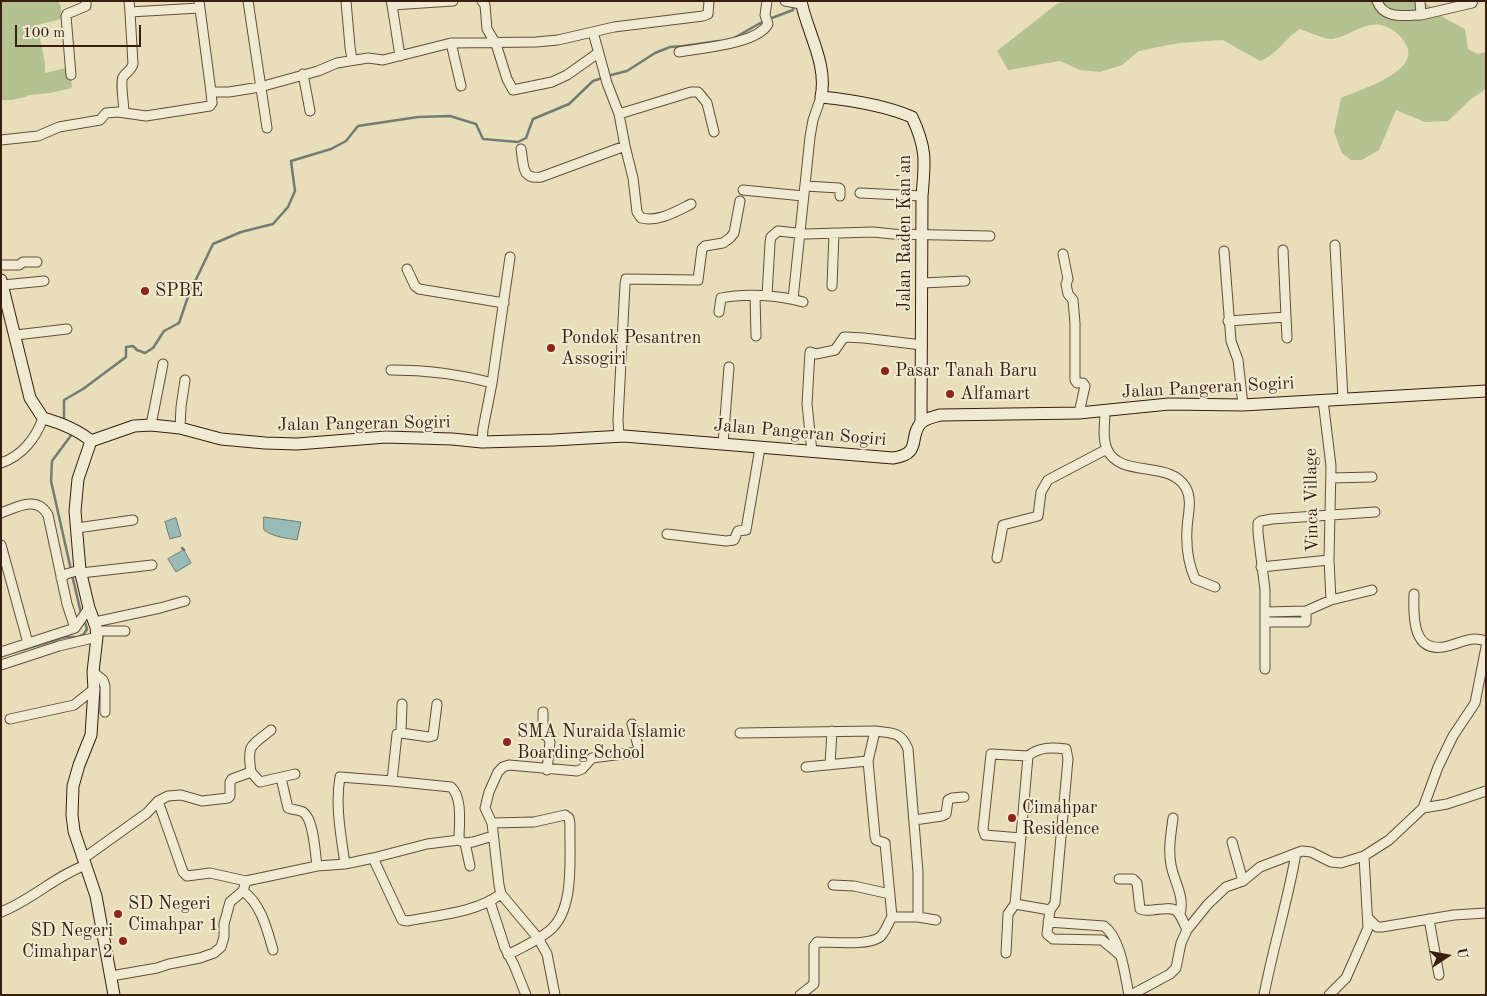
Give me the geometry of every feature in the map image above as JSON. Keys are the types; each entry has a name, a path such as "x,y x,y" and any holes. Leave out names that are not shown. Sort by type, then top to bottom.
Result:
{"street":[{"path":"72,76 66,16 70,12 86,6 86,1"},
{"path":"124,112 122,81 124,75 130,71 133,64 129,1"},
{"path":"248,1 260,87 268,128"},
{"path":"346,1 352,60"},
{"path":"400,56 391,3 453,1"},
{"path":"211,92 229,92 260,87 318,71 337,63 368,58 383,60 451,43 496,44 558,40 647,22 704,16 708,14 709,1"},
{"path":"679,52 733,44 767,27 767,1"},
{"path":"785,1 799,3 820,63 822,91 812,120 793,299"},
{"path":"1377,1 1385,13 1398,16 1421,15 1474,1"},
{"path":"1420,1 1421,15"},
{"path":"1,140 38,136 59,127 100,120 106,113 124,112 146,116 210,106 212,103 211,92 199,5 130,12"},
{"path":"484,5 487,29 496,44 506,79 513,90 552,82 598,53"},
{"path":"593,32 604,73 619,114 633,178 637,212 641,218 647,220 662,218 691,204"},
{"path":"451,43 461,86"},
{"path":"303,74 310,111"},
{"path":"619,114 691,92 698,92 706,103 714,132"},
{"name":"Jalan Raden Kan'an","path":"821,97 898,111 912,117 923,145 925,161 922,196 921,423"},
{"path":"521,149 527,176 532,178 541,177 625,146"},
{"path":"743,190 804,191 839,188 840,196"},
{"path":"860,193 922,196"},
{"path":"619,436 618,420 626,279 698,280 702,250 705,246 723,243 734,233 740,201"},
{"path":"767,296 771,237 778,231 806,234 873,232 990,236"},
{"path":"832,286 834,233"},
{"path":"1336,245 1343,399"},
{"path":"1283,250 1287,338"},
{"path":"1224,251 1228,321 1231,340 1238,360 1243,405"},
{"path":"1063,254 1068,279 1068,294 1073,300 1075,380 1077,383 1083,383 1085,386 1079,413"},
{"path":"482,442 510,256"},
{"path":"1,264 19,265 23,262 37,262"},
{"path":"407,269 415,286 419,289 504,303"},
{"path":"44,281 2,283 30,398 52,420 83,434 91,442 78,480 75,503 77,528 67,604 96,630 125,631"},
{"path":"922,283 965,282"},
{"path":"755,296 756,336"},
{"path":"719,312 722,298 767,296 803,302"},
{"path":"1228,321 1286,317"},
{"path":"16,335 67,329"},
{"path":"812,452 806,395 810,352 816,354 835,350 844,338 864,338 922,345"},
{"path":"152,425 162,364"},
{"path":"723,444 729,367"},
{"path":"391,370 448,373 492,383"},
{"path":"180,428 185,380"},
{"name":"Jalan Pangeran Sogiri","path":"91,442 134,426 152,425 180,428 221,439 265,443 316,443 386,437 482,442 619,436 883,458 904,457 912,448 921,423 929,418 940,415 1079,413 1169,404 1243,405 1486,392"},
{"name":"Vinca Village","path":"1323,400 1331,478 1329,516 1331,600"},
{"path":"1105,411 1105,442 1107,449 1117,460 1127,465 1168,473 1183,483 1189,494 1187,540 1190,567 1195,579 1215,587"},
{"path":"1,463 18,454 52,420"},
{"path":"667,534 726,541 734,540 738,531 746,530 760,448"},
{"path":"997,558 1003,525 1038,516 1041,492 1048,480 1107,449"},
{"path":"1331,478 1372,477"},
{"path":"1,513 24,505 32,504 42,507 48,515 72,573 83,617"},
{"path":"1265,669 1265,590 1257,526 1261,521 1374,512"},
{"path":"77,528 133,520"},
{"path":"1,545 28,643"},
{"path":"1261,567 1329,560"},
{"path":"72,573 152,565"},
{"path":"1266,612 1306,611 1331,600 1372,590"},
{"path":"1414,594 1413,608 1417,634 1424,644 1435,648 1475,638 1486,641"},
{"path":"1,665 59,646 96,630 185,601"},
{"path":"1265,622 1306,622 1306,611"},
{"path":"1,652 28,643 83,617"},
{"path":"96,630 90,735 78,765 72,815 74,831 96,896 114,995"},
{"path":"1048,922 1104,926 1110,930 1120,955 1130,995 1170,974 1176,968 1181,943 1187,930 1208,904 1226,887 1243,881 1260,867 1296,853 1311,852 1331,862 1341,863 1364,856 1389,840 1422,808 1453,736 1475,703 1486,646"},
{"path":"93,672 103,680 105,686 105,712"},
{"path":"10,718 74,705 94,689"},
{"path":"401,733 402,704"},
{"path":"392,780 398,733 433,736 437,704"},
{"path":"543,712 543,734 548,737 550,742 548,770"},
{"path":"555,995 547,954 538,938 501,894 492,823 485,808 492,784 503,767 514,765 548,770 577,771 582,769 592,758 638,752 639,749 632,724"},
{"path":"271,730 249,749 248,755 251,772 259,782 295,774"},
{"path":"830,765 832,731"},
{"path":"800,995 814,984 814,946 817,942 873,940 881,936 892,917 885,843 876,840 875,836 868,762 875,731"},
{"path":"740,733 875,731 897,733 906,742 910,756 918,872 918,917"},
{"path":"1021,838 985,835 983,829 991,754 1028,756 1035,751 1056,748 1066,749 1068,759 1055,903 1050,910 1047,934 1053,938 1102,940 1120,955"},
{"path":"1006,953 1008,914 1015,904 1028,756"},
{"path":"806,767 868,762"},
{"path":"1,912 27,900 85,861 147,813 158,801 168,796 181,795 202,801 228,798 230,796 229,785 232,779 251,772"},
{"path":"345,864 340,834 337,789 340,777 392,780 451,787 456,792 462,841 470,866"},
{"path":"281,778 288,808 306,814 309,821 317,866"},
{"path":"1422,808 1447,804 1486,791"},
{"path":"914,820 942,816 946,814 948,800 964,797"},
{"path":"158,801 183,872 187,876 210,873 246,881 317,866 345,864 427,844 473,842 493,836"},
{"path":"492,823 534,822 565,815 569,818 570,824 568,900 563,915 550,931 508,955"},
{"path":"1173,818 1170,853 1172,870 1181,897 1180,914"},
{"path":"1232,842 1243,881"},
{"path":"1264,995 1272,954 1290,889 1296,853"},
{"path":"1329,995 1346,978 1368,928 1364,856"},
{"path":"373,858 402,920 407,921 476,907 490,902 501,894"},
{"path":"1119,879 1133,879 1136,883 1140,909 1170,908 1176,910 1180,914 1187,930"},
{"path":"111,976 157,968 214,954 224,938 224,924 230,902 243,890 246,881"},
{"path":"833,885 860,886 890,894"},
{"path":"243,890 252,897 265,925 273,950"},
{"path":"490,902 508,955 526,995"},
{"path":"1015,904 1050,910"},
{"path":"1368,918 1376,927 1486,912"},
{"path":"892,917 918,917 936,920"},
{"path":"1429,919 1439,975"}],"green space":[{"path":"1,1 58,1 61,7 61,19 37,25 45,63 45,73 70,67 72,88 28,95 12,100 1,100"},
{"path":"1071,1 1423,1 1446,19 1465,29 1468,49 1478,54 1486,52 1486,89 1471,99 1448,121 1425,122 1396,110 1379,150 1362,160 1351,160 1342,153 1334,132 1341,98 1387,78 1398,71 1406,62 1408,53 1405,43 1392,29 1375,25 1363,27 1330,39 1300,29 1271,55 1260,61 1223,40 1179,43 1139,51 1122,65 1100,72 1080,70 1060,61 1008,70 997,51 1058,3"}],"water":[{"path":"264,517 301,522 297,540 275,536 264,530"},
{"path":"176,518 181,536 170,539 165,522"},
{"path":"184,550 191,563 176,572 168,559"}],"waterway":[{"path":"769,19 793,10 793,6"},
{"path":"734,38 764,21"},
{"path":"607,76 627,71 655,53 670,47 719,41"},
{"path":"64,420 64,400 83,389 126,357 126,347 133,346 145,353 153,348 164,331 179,323 189,294 213,244 241,232 273,224 288,207 295,191 291,161 331,149 346,141 358,126 418,117 450,116 476,124 483,139 518,142 526,138 533,119 569,104 593,81 602,78"},
{"path":"70,432 72,434 52,461 51,481 71,570"},
{"path":"72,575 81,613"},
{"path":"15,652 65,637 78,637 84,634 87,629 84,618"}],"place":[{"name":"SPBE","path":"145,291"},
{"name":"Pondok Pesantren Assogiri","path":"551,348"},
{"name":"Pasar Tanah Baru","path":"885,371"},
{"name":"Alfamart","path":"950,394"},
{"name":"SMA Nuraida Islamic Boarding School","path":"507,742"},
{"name":"Cimahpar Residence","path":"1012,818"},
{"name":"SD Negeri Cimahpar 1","path":"118,914"},
{"name":"SD Negeri Cimahpar 2","path":"123,941"}]}
